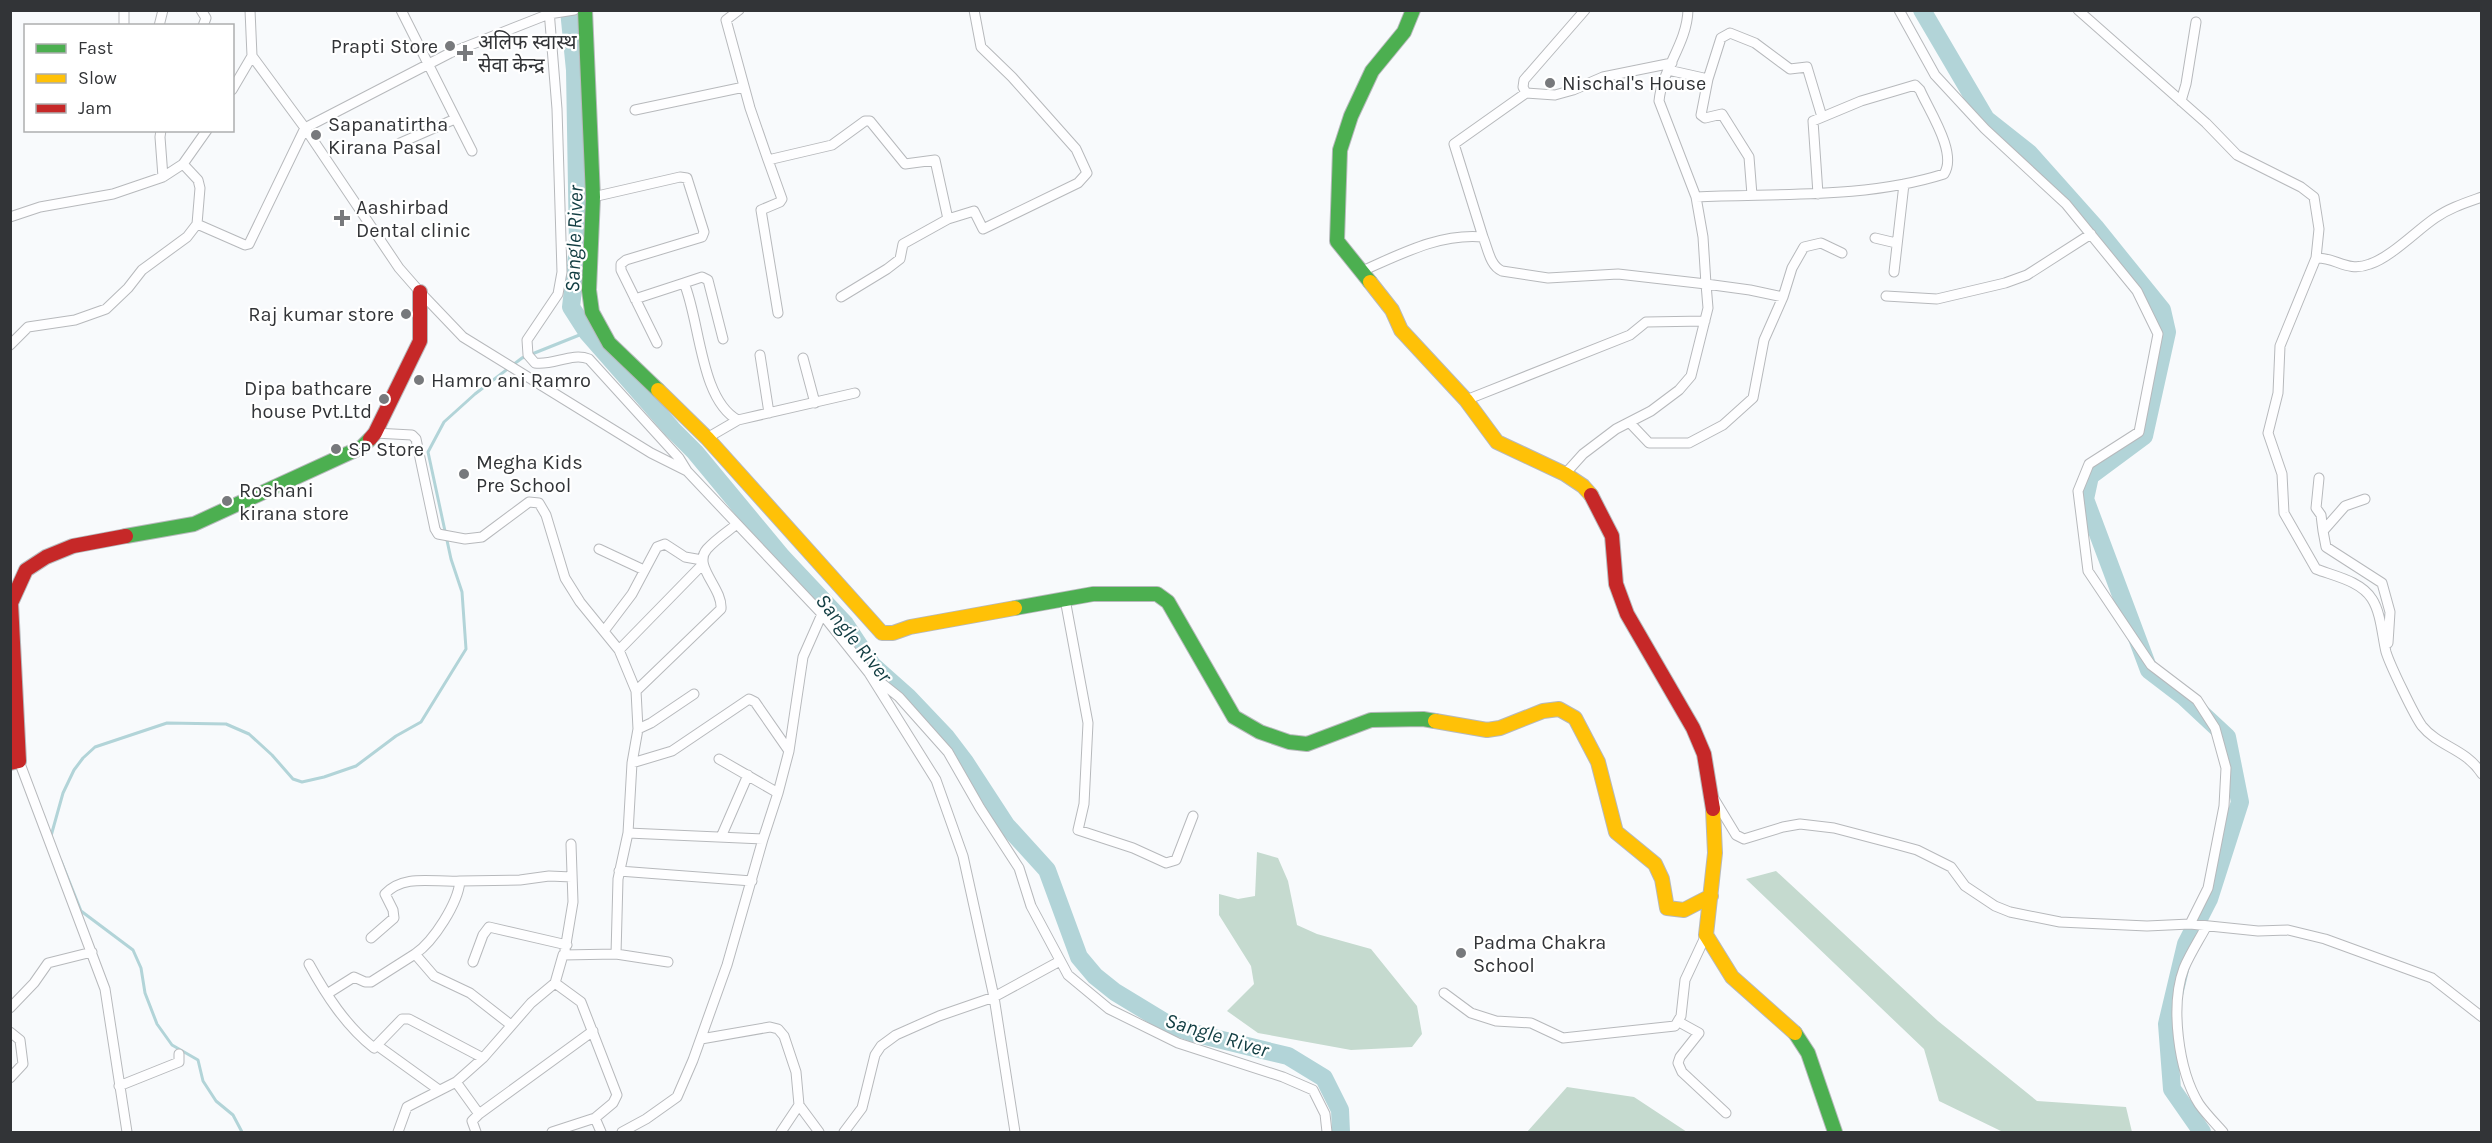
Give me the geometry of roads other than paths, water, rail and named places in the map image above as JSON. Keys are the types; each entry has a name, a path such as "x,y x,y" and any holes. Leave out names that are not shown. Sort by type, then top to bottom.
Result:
{"street":[{"path":"201,10 206,18 204,24"},
{"path":"234,87 252,56 250,10"},
{"path":"401,10 472,151"},
{"path":"197,224 245,245 249,244 305,128 465,46 551,13 574,10"},
{"path":"585,10 593,196 589,290 592,312 598,326 609,343 706,438 882,633 893,633 910,627 1093,594 1157,594 1163,596 1234,717 1252,729 1296,745 1307,744 1354,725 1381,719 1423,718 1487,730 1500,728 1543,711 1559,709 1568,713 1582,730 1598,762 1616,832 1655,863 1660,872 1667,908 1684,910 1711,896"},
{"path":"739,10 726,20 744,87 782,199 761,210 778,313"},
{"path":"841,297 900,259 903,244 948,219 974,211 983,229 1078,183 1087,173 1076,149 1012,77 981,47 974,10"},
{"path":"1413,10 1404,32 1372,71 1351,116 1340,150 1337,241 1392,310 1401,330 1466,400 1497,442 1565,474 1582,486 1594,499 1612,536 1616,584 1627,614 1693,728 1704,754 1712,795 1715,853 1706,935 1685,980 1679,1022 1674,1026 1563,1038 1531,1023 1496,1021 1471,1013 1444,993"},
{"path":"1526,93 1523,87 1524,80 1585,10"},
{"path":"1565,474 1583,454 1616,429 1630,423 1680,390 1691,376 1708,308 1703,237 1696,197 1659,101 1660,86 1686,31 1688,10"},
{"path":"1899,10 1935,75 1985,129 2066,204 2137,291 2158,334 2139,432 2089,464 2078,491 2088,571 2151,665 2196,700 2215,728 2226,768 2224,806 2208,888 2177,999 2178,1042 2188,1077 2199,1103 2223,1132"},
{"path":"2078,10 2181,101 2237,155 2301,187 2314,197 2319,229 2316,258 2280,346 2278,393 2268,434 2282,474 2284,513 2316,569 2350,581 2372,599 2387,653 2422,726 2440,741 2458,750 2476,765 2481,774"},
{"path":"551,13 557,109 562,272 558,294 527,340 528,355 535,363 542,364 581,356 589,359 679,458 687,471 822,614 869,673 936,780 963,855 994,997 1016,1132"},
{"path":"2181,101 2196,22"},
{"path":"1752,195 1749,157 1722,114 1705,118 1701,115 1708,79 1721,38 1730,33 1744,37 1790,69 1807,67 1822,117"},
{"path":"252,56 305,128 399,268 463,337 651,453 687,471"},
{"path":"1708,79 1670,67 1603,78 1555,95 1526,93 1454,144 1483,237 1492,262 1502,271 1548,278 1618,274 1750,290 1783,297"},
{"path":"1696,197 1818,194 1904,184 1946,172 1942,133 1920,90 1914,85 1871,98 1813,121 1818,194"},
{"path":"635,110 744,87"},
{"path":"400,143 455,119"},
{"path":"768,160 832,145 865,121 870,121 905,164 935,160 948,219"},
{"path":"161,132 163,177"},
{"path":"10,217 40,207 113,194 163,177 183,164 206,132"},
{"path":"10,345 28,327 75,320 106,309 128,288 142,270 187,237 197,224 200,188 198,180 183,164"},
{"path":"593,196 680,177 687,178 692,188 704,232 702,237 626,260 621,264 621,270 657,343"},
{"path":"1894,272 1904,184"},
{"path":"2316,258 2324,258 2349,268 2370,264 2450,208 2481,197"},
{"path":"1886,296 1937,299 2005,283 2028,275 2091,234"},
{"path":"1362,271 1425,244 1463,235 1483,237"},
{"path":"1875,237 1896,243"},
{"path":"1630,423 1649,443 1689,443 1723,425 1753,398 1764,340 1783,297 1792,268 1804,247 1821,243 1842,253"},
{"path":"635,299 702,277 708,280 723,339"},
{"path":"684,283 705,365 722,408 738,420"},
{"path":"127,1132 105,989 15,762 11,603 26,570 46,557 73,546 194,524 362,447 375,433 420,341 420,292"},
{"path":"1466,400 1630,334 1646,322 1705,321"},
{"path":"759,355 769,413"},
{"path":"802,358 815,404"},
{"path":"706,438 738,420 855,393"},
{"path":"375,433 412,435 416,439 435,530 438,534 465,539 482,537 529,502 539,503 546,515 565,578 580,602 619,650 636,691 638,729 632,762 628,833 619,871 615,930 616,954"},
{"path":"2319,478 2316,508 2321,515 2326,547 2382,583 2390,612 2387,653"},
{"path":"2323,531 2345,506 2366,499"},
{"path":"619,650 702,563 706,550 737,524"},
{"path":"604,631 632,594 657,547 661,544 702,563 718,591 722,602 721,609 636,691"},
{"path":"599,549 644,570"},
{"path":"1065,599 1088,723 1084,804 1078,830 1133,848 1166,862 1176,860 1193,816"},
{"path":"622,1132 677,1097 701,1039 728,965 762,839 778,793 789,751 803,657 822,614"},
{"path":"869,673 899,697 948,752 980,808 1019,868 1031,906 1068,975 1109,1009 1178,1043 1283,1077 1313,1090 1325,1114 1327,1132"},
{"path":"638,729 651,723 694,694"},
{"path":"632,762 672,751 749,699 754,702 789,751"},
{"path":"719,759 778,793"},
{"path":"721,837 748,775"},
{"path":"1712,795 1736,835 1744,839 1800,824 1834,828 1895,844 1917,850 1951,867 1965,886 1975,894 2010,912 2060,922 2147,927 2197,925 2258,931 2288,930 2325,939 2432,978 2481,1017"},
{"path":"628,833 762,839"},
{"path":"398,1132 407,1107 456,1082 483,1058 531,1003 555,983 567,945 573,902 571,844"},
{"path":"619,871 752,881"},
{"path":"371,938 394,918 393,910 385,894 390,888 412,880 519,880 549,876 572,877"},
{"path":"327,994 354,977 371,982 415,954 436,931 454,903 459,893 460,881"},
{"path":"473,962 483,934 489,927 567,945"},
{"path":"1706,935 1732,977 1794,1032 1808,1053 1835,1132"},
{"path":"10,1008 34,983 48,963 92,952"},
{"path":"415,954 434,976 470,993 511,1025"},
{"path":"563,955 616,954 668,962"},
{"path":"844,1132 862,1108 875,1055 881,1046 896,1035 939,1016 994,997 1060,961"},
{"path":"309,964 327,994 359,1037 374,1048 402,1019 409,1019 483,1058"},
{"path":"552,1132 595,1118 613,1103 617,1095 580,1002 555,983"},
{"path":"1679,1022 1699,1033 1680,1057 1678,1063 1682,1072 1726,1113"},
{"path":"701,1039 770,1027 778,1029 784,1036 796,1072 799,1105 819,1132"},
{"path":"476,1132 472,1121 479,1114 593,1031"},
{"path":"10,1032 20,1040 23,1064 10,1078"},
{"path":"378,1046 439,1090"},
{"path":"119,1086 179,1062 179,1054"},
{"path":"456,1082 479,1114"},
{"path":"781,1132 799,1105"},
{"path":"595,1118 601,1132"}],"waterway":[{"name":"Sangle River","path":"569,10 575,70 578,247 571,307 587,332 695,452 782,557 845,624 872,665 908,697 946,737 1006,825 1047,870 1079,957 1095,976 1115,992 1166,1023 1193,1033 1288,1056 1324,1078 1340,1110 1341,1132"},
{"path":"1922,10 1986,119 2029,153 2095,227 2162,310 2167,332 2144,436 2090,476 2085,499 2149,670 2183,696 2227,737 2240,802 2209,899 2186,944 2167,1024 2172,1089 2202,1132"},
{"path":"51,836 63,793 74,770 83,758 95,747 167,723 226,724 249,734 293,779 302,782 356,766 396,736 421,722 466,649 462,592 451,559 428,452 444,422 475,394 522,358 587,332"},
{"path":"61,861 81,911 133,950 141,968 145,993 157,1024 172,1045 198,1060 203,1081 216,1101 233,1115 242,1132"}],"place":[{"name":"Prapti Store","path":"450,46"},
{"name":"अलिफ स्वास्थ सेवा केन्द्र","path":"465,53"},
{"name":"Nischal's House","path":"1550,83"},
{"name":"Sapanatirtha Kirana Pasal","path":"316,135"},
{"name":"Aashirbad Dental clinic","path":"342,218"},
{"name":"Raj kumar store","path":"406,314"},
{"name":"Hamro ani Ramro","path":"419,380"},
{"name":"Dipa bathcare house Pvt.Ltd","path":"384,399"},
{"name":"SP Store","path":"336,449"},
{"name":"Megha Kids Pre School","path":"464,474"},
{"name":"Roshani kirana store","path":"227,501"},
{"name":"Padma Chakra School","path":"1461,953"}]}
